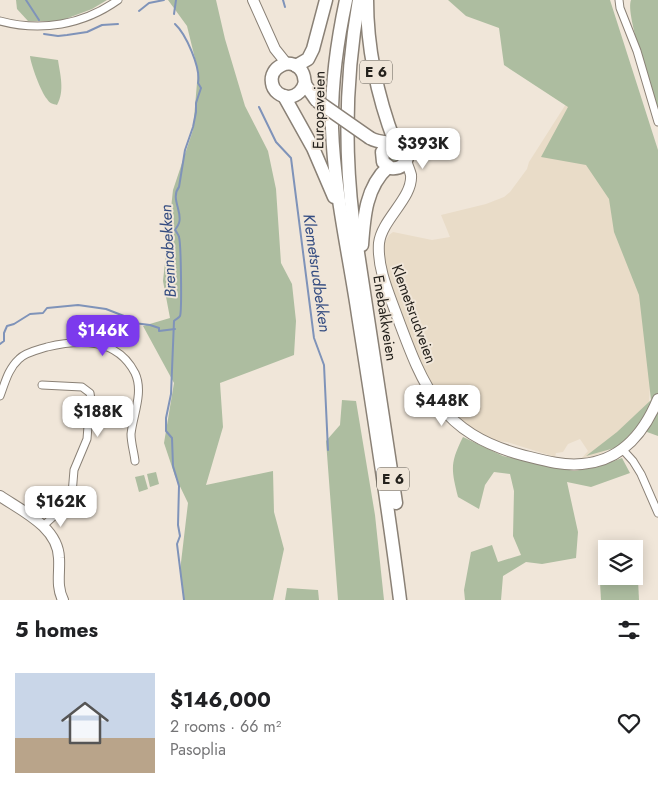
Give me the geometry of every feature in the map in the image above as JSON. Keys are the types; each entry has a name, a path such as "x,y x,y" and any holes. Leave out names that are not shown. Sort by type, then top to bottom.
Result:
{"highway":[{"path":"275,70 281,65 292,65 308,59 313,49 326,0"},
{"name":"Europaveien","path":"346,0 334,79 333,141 348,220"},
{"name":"Europaveien","path":"348,220 349,77 359,0"},
{"name":"E 6","path":"360,269 368,199 375,182 397,165 406,151 402,145 392,143 371,52 368,34 367,0"},
{"path":"290,95 303,88 305,82 304,74 292,65"},
{"name":"E 6","path":"275,70 272,77 272,85 277,92 290,95 323,170 348,220"},
{"path":"305,82 317,100 371,139 382,155"},
{"path":"290,95 317,100"},
{"path":"371,139 392,143"},
{"path":"392,143 384,148 383,162 397,165"},
{"name":"Enebakkveien","path":"348,220 360,269 391,464 408,600"},
{"name":"Enebakkveien","path":"348,220 400,600"}],"street":[{"path":"0,20 15,25 57,25 82,20 118,0"},
{"path":"253,0 275,49 292,65"},
{"path":"619,0 658,122"},
{"path":"275,49 275,70"},
{"name":"Klemetsrudveien","path":"397,165 410,182 407,191 382,233 379,244 380,260 396,312 415,363 426,386 451,418 476,436 503,449 562,464 580,465 604,459 623,450 642,431 658,399"},
{"path":"0,396 10,369 19,358 30,353 73,342 94,343 109,348 131,367 138,382 138,394 131,437 135,461"},
{"path":"42,385 82,387 90,394 92,407 87,439 74,470 70,499 63,509 42,526"},
{"path":"623,450 633,460 641,474 658,513"},
{"path":"0,496 28,513 53,539 58,550 59,588 63,600"}],"shaded area":[{"path":"575,100 644,291 651,368 649,403 637,427 616,446 597,455 581,459 588,451 580,439 568,444 563,452 556,453 555,457 507,442 493,441 473,430 444,404 422,370 383,260 383,246 389,235 393,232 432,240 450,237 441,215 486,204 504,197 510,192 527,169 529,162 566,104"}],"green space":[{"path":"16,0 107,0 92,9 60,21 28,21 17,9"},
{"path":"168,0 216,0 225,39 245,106 268,151 276,189 281,263 292,284 296,321 294,355 220,383 223,427 206,485 273,471 274,512 284,549 273,600 184,600 180,571 188,503 175,476 164,443 174,383 143,326 170,318 163,281 173,190 193,130 198,71 187,26"},
{"path":"448,0 610,0 658,150 658,436 636,428 618,447 586,456 617,432 651,400 639,295 614,232 609,199 586,165 541,157 568,107 504,65 499,28 466,16"},
{"path":"631,0 658,0 658,108 635,36 630,8"},
{"path":"30,56 58,60 61,94 57,105 50,102 45,96 32,66"},
{"path":"390,149 400,149 401,162 389,162 387,159"},
{"path":"342,400 356,401 375,515 384,600 338,600 326,441 340,425"},
{"path":"463,437 503,456 574,471 598,467 622,458 630,473 591,487 567,482 578,532 576,558 542,564 526,562 503,576 501,600 465,600 464,590 471,552 492,545 498,562 521,555 513,536 514,491 510,474 494,472 485,485 479,509 458,497 453,466"},
{"path":"156,472 159,484 150,487 147,474"},
{"path":"144,475 148,489 139,492 135,477"},
{"path":"600,585 638,585 639,600 601,600"},
{"path":"287,588 318,590 319,600 285,600"}],"waterway":[{"path":"26,0 39,20"},
{"path":"139,11 149,3 164,0"},
{"name":"Brennabekken","path":"174,14 176,0"},
{"name":"Klemetsrudbekken","path":"283,0 285,7"},
{"path":"44,34 67,35 87,32 102,25 118,24"},
{"name":"Brennabekken","path":"175,24 184,35 192,52 197,69 198,83 201,88 196,103 193,127 185,150 176,196 180,219 175,230 180,242 181,311 180,317 174,321 171,394 166,418 166,431 172,438 173,466 179,486 178,525 180,536 177,544 184,600"},
{"name":"Klemetsrudbekken","path":"259,107 276,142 291,158 314,338 324,365 328,450"},
{"path":"0,344 4,341 4,333 7,326 30,314 43,313 47,308 78,305 106,309 124,316 134,323 159,328 159,331 175,329"}]}
